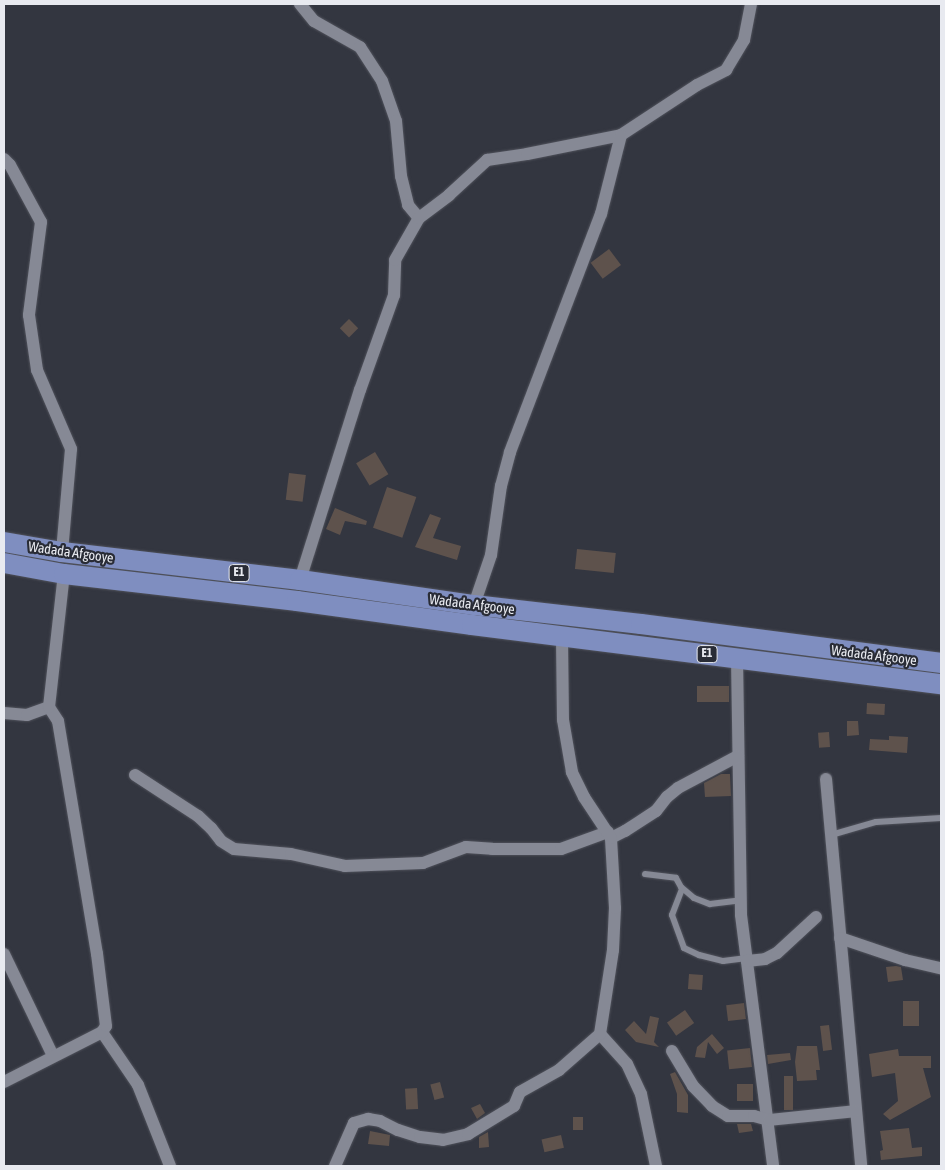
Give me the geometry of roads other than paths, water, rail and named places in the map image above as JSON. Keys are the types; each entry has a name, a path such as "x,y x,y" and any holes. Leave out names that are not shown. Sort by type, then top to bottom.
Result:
{"highway":[{"name":"Wadada Afgooye","path":"4,542 62,552 300,580 474,605 641,624 941,663"},
{"name":"Wadada Afgooye","path":"4,563 64,574 287,599 941,684"}],"street":[{"path":"300,4 314,21 360,48 382,81 396,121 400,176 408,205 419,218"},
{"path":"300,580 360,390 394,295 395,260 419,218 449,195 487,160 528,154 622,135 697,86 726,70 744,40 751,4"},
{"path":"474,605 491,555 501,486 510,452 601,214 622,135"},
{"path":"4,159 10,165 41,222 29,315 37,370 71,449 62,552"},
{"path":"4,1082 102,1032 106,1026 96,945 58,721 49,707 64,574"},
{"path":"335,1166 354,1122 368,1118 380,1120 398,1130 420,1137 443,1140 468,1134 514,1106 520,1092 559,1070 600,1034 613,950 615,908 610,835 584,797 572,772 564,720 562,636"},
{"path":"737,658 741,900 773,1166"},
{"path":"4,713 27,715 49,707"},
{"path":"135,775 198,816 221,841 234,849 291,854 346,866 423,863 466,847 561,850 626,832 656,811 667,797 678,788 738,756"},
{"path":"826,778 861,1166"},
{"path":"747,960 765,959 777,953 816,917"},
{"path":"840,938 905,960 941,968"},
{"path":"4,954 53,1056"},
{"path":"102,1032 138,1086 170,1166"},
{"path":"600,1034 626,1064 641,1094 656,1166"},
{"path":"672,1051 693,1086 712,1106 728,1116 754,1116 768,1120 856,1110"}],"lane":[{"path":"831,835 876,822 941,818"},
{"path":"645,874 676,878 681,888 694,898 710,904 741,900"},
{"path":"681,888 672,915 684,948 699,955 723,961 747,960"}]}
